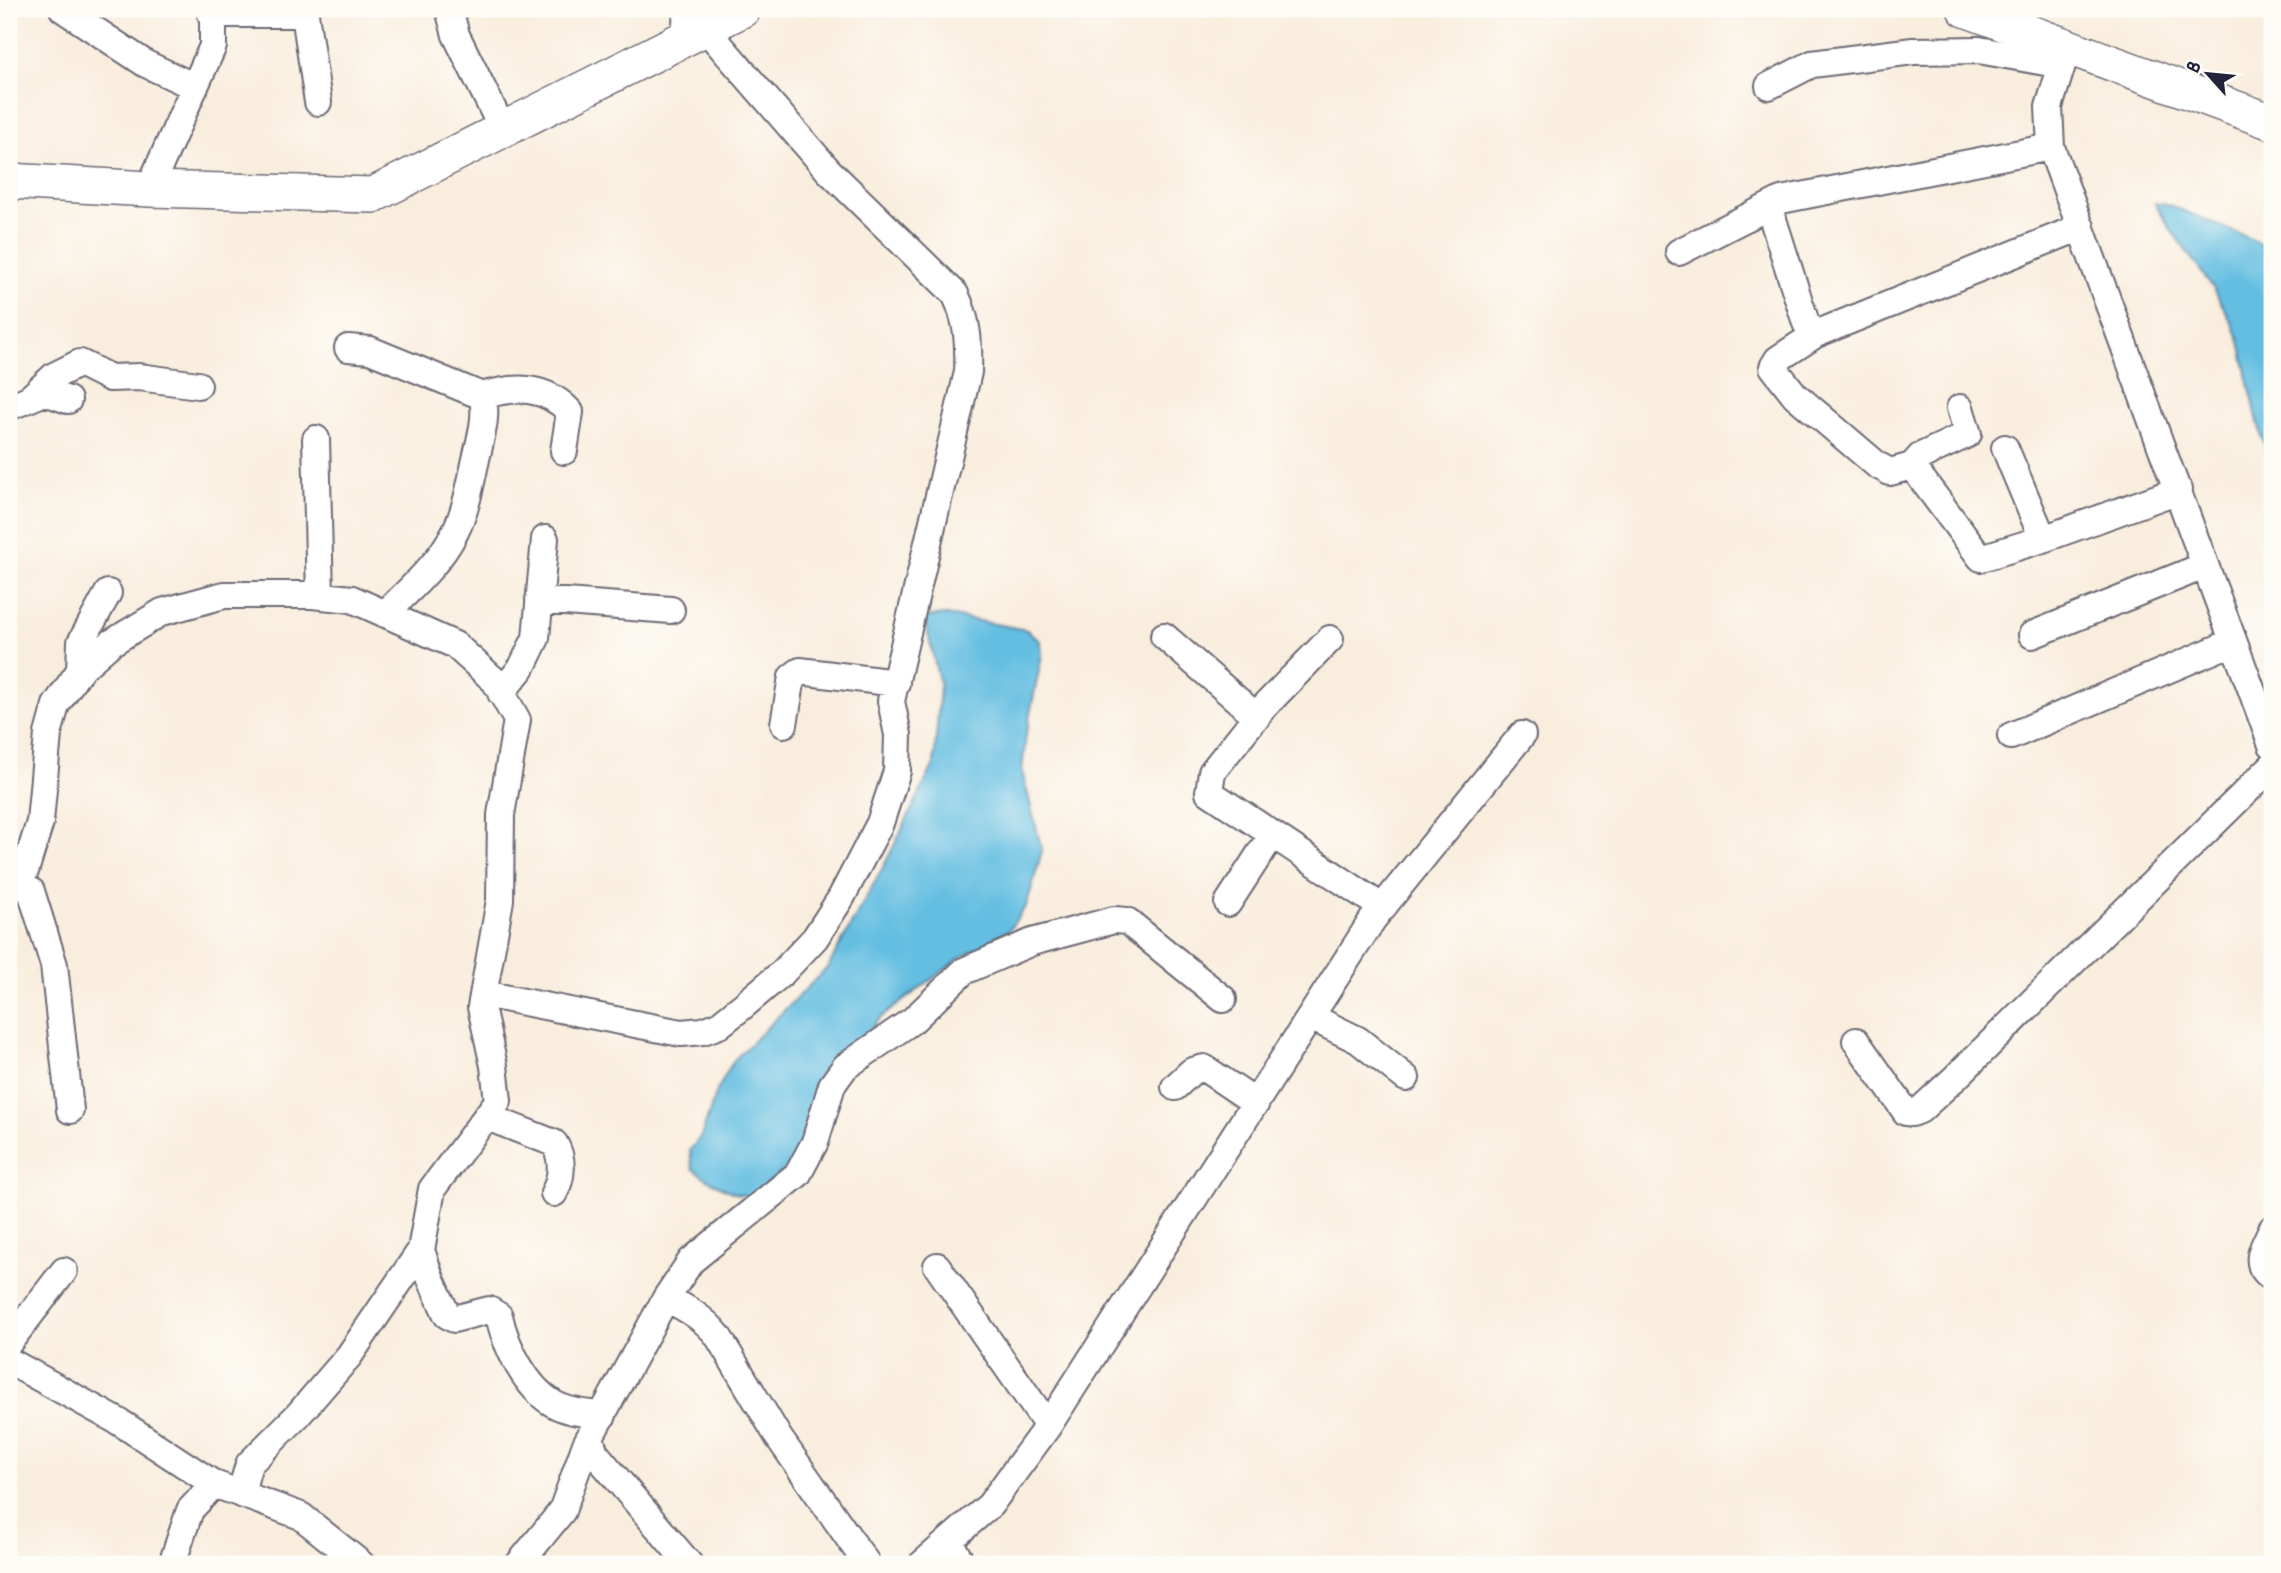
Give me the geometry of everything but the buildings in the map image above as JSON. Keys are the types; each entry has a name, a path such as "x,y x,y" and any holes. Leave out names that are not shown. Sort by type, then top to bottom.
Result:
{"main road":[{"path":"9,181 149,189 373,195 503,130 693,25 743,9"},
{"path":"1965,9 2066,57 2272,122"}],"street":[{"path":"63,9 146,64 195,87"},
{"path":"449,9 456,35 503,130"},
{"path":"149,189 213,46 210,11 305,14 318,102"},
{"path":"484,994 681,1033 703,1031 719,1025 783,972 815,939 841,898 880,823 897,772 898,735 891,701 968,372 968,329 963,310 955,294 828,170 693,25"},
{"path":"1769,86 1812,64 1913,51 1979,50 2066,57 2049,107 2052,147 2272,745"},
{"path":"1679,252 1781,200 2052,147"},
{"path":"1769,207 1805,323 1816,334"},
{"path":"1960,408 1968,434 1921,456 1912,466 1890,472 1796,395 1773,367 1778,359 1816,334 2081,227"},
{"path":"348,348 370,350 482,396 505,389 527,389 545,393 560,401 570,412 564,451"},
{"path":"20,402 54,376 80,363 110,378 139,377 198,385"},
{"path":"20,402 45,392 68,400"},
{"path":"386,614 436,562 456,531 467,498 480,439 485,404 482,396"},
{"path":"316,439 320,596"},
{"path":"2005,448 2043,539"},
{"path":"1912,466 1981,558 2043,539 2179,490"},
{"path":"501,693 522,667 536,638 545,539"},
{"path":"2032,635 2204,566"},
{"path":"80,670 81,642 108,593"},
{"path":"70,1110 54,965 31,891 13,884 25,871 40,822 48,734 56,705 80,670 111,643 162,612 224,595 320,596 352,599 455,645 495,681 517,720 501,815 500,900 481,1007 494,1066 498,1101 432,1189 421,1250 349,1356 298,1415 249,1464 241,1492"},
{"path":"539,600 671,610"},
{"path":"1164,636 1257,717"},
{"path":"1331,639 1257,717 1212,772 1209,792 1383,908"},
{"path":"2011,736 2233,642"},
{"path":"784,724 792,677 800,671 896,683"},
{"path":"922,1564 990,1505 1048,1426 1383,908 1522,735"},
{"path":"1856,1041 1906,1112 1920,1110 2272,766"},
{"path":"1227,903 1272,835"},
{"path":"519,1564 562,1511 586,1444 666,1298 691,1261 798,1174 815,1142 823,1109 836,1077 845,1067 913,1020 964,971 1032,942 1114,920 1127,921 1223,999"},
{"path":"1311,1017 1358,1040 1406,1078"},
{"path":"1175,1087 1192,1071 1203,1068 1256,1103"},
{"path":"487,1118 554,1143 560,1152 561,1180 554,1193"},
{"path":"2272,1228 2261,1251 2260,1264 2265,1273 2272,1277"},
{"path":"421,1250 447,1315 454,1319 489,1310 499,1316 503,1332 522,1369 541,1395 597,1426"},
{"path":"937,1266 1048,1426"},
{"path":"9,1342 64,1271"},
{"path":"666,1298 708,1324 718,1336 779,1438 867,1564"},
{"path":"9,1361 121,1423 214,1484 301,1516 361,1564"},
{"path":"597,1426 595,1453 689,1564"},
{"path":"172,1564 190,1510 214,1484"},
{"path":"949,1541 962,1564"}],"water":[{"path":"2155,203 2172,206 2256,241 2272,254 2272,471 2258,423 2239,337 2214,289"},
{"path":"946,615 1027,630 1040,641 1042,655 1026,734 1022,771 1042,851 1027,904 1009,930 960,958 879,1019 829,1076 805,1153 751,1197 735,1193 692,1168 690,1150 701,1136 717,1091 733,1061 828,967 888,858 934,764 940,685 924,617"}]}
